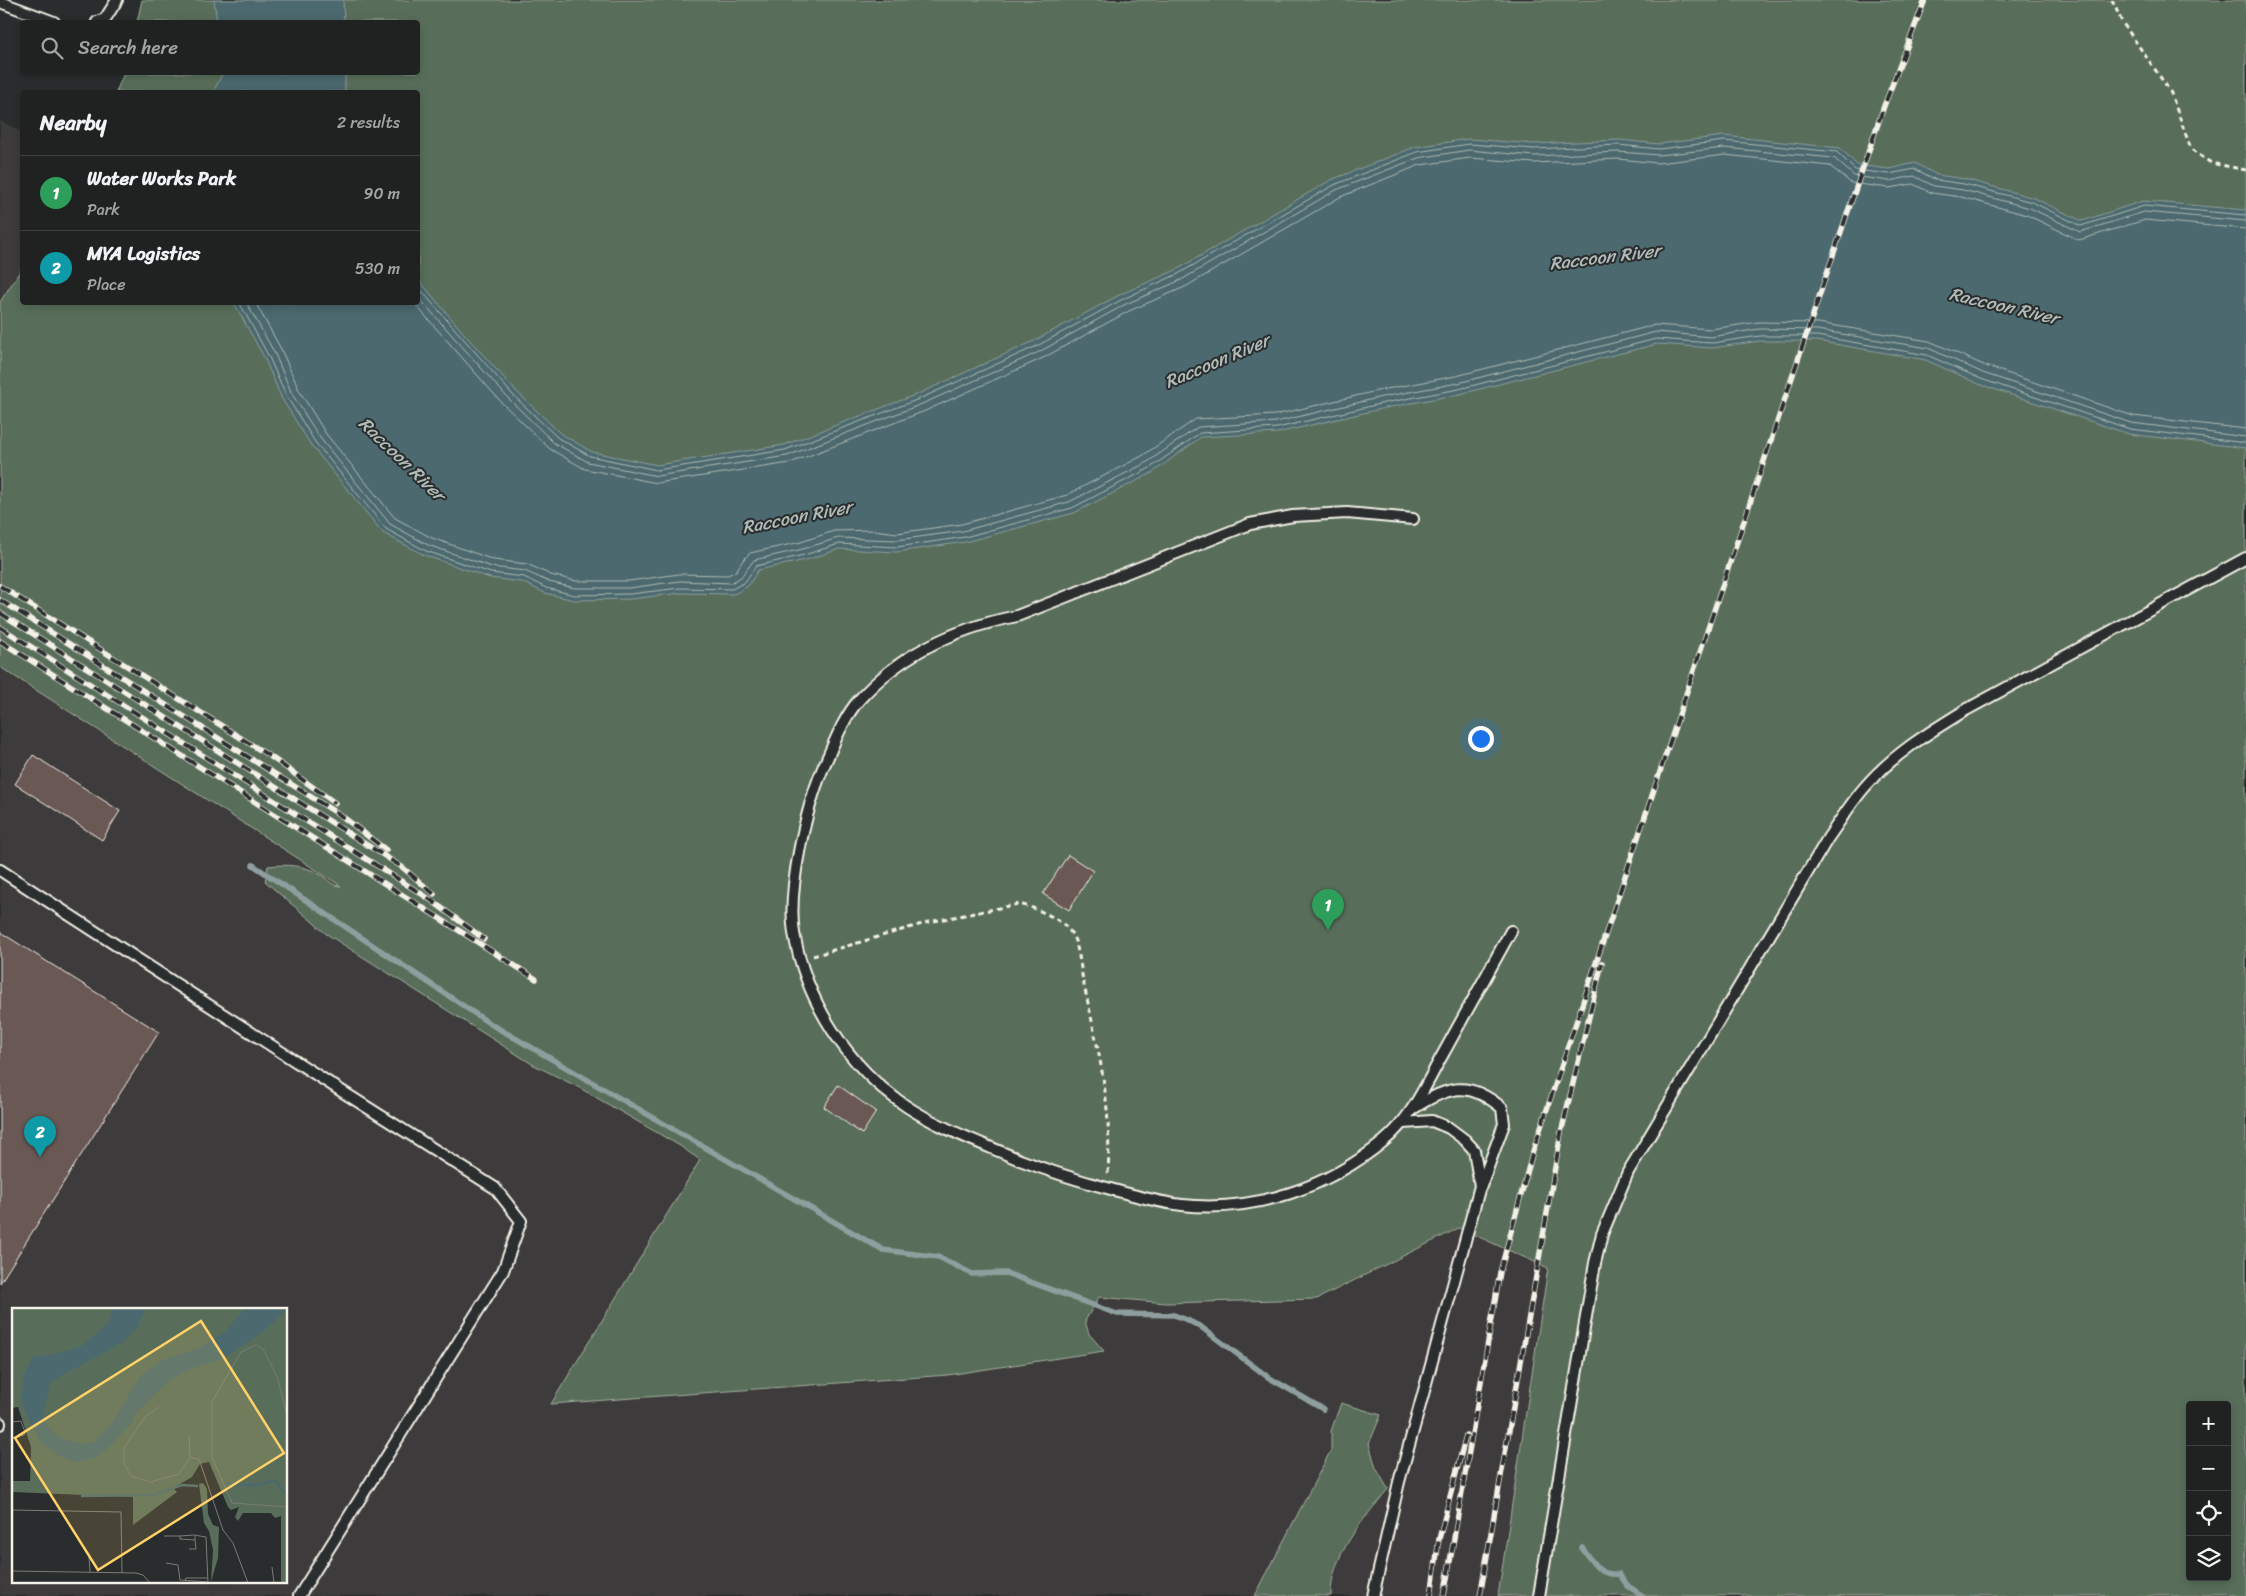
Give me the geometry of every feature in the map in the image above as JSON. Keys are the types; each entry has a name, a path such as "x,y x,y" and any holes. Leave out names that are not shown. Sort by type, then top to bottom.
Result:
{"lane":[{"path":"102,20 105,19 117,0"},
{"path":"0,2 49,20"},
{"path":"1412,519 1347,514 1293,516 1250,524 1018,616 984,622 951,634 920,650 889,671 857,702 836,740 819,778 806,820 797,865 793,930 800,959 815,999 832,1029 852,1057 870,1076 904,1105 934,1123 1051,1172 1148,1200 1184,1206 1220,1206 1256,1202 1289,1194 1324,1180 1355,1163 1404,1123 1511,931"},
{"path":"1539,1596 1595,1263 1614,1204 1628,1172 1828,838 1865,788 1897,756 1926,734 1964,711 2246,558"},
{"path":"0,870 334,1087 495,1188 521,1221 503,1271 299,1596"},
{"path":"1373,1596 1399,1482 1480,1186 1504,1124 1502,1108 1477,1090 1460,1088 1442,1092 1411,1110"},
{"path":"1404,1123 1432,1121 1449,1128 1465,1140 1474,1150 1480,1186"}],"path":[{"path":"2112,0 2122,22 2170,91 2192,150 2211,164 2246,170"},
{"path":"800,959 929,922 1019,904 1033,907 1069,930 1076,947 1101,1054 1107,1092 1109,1128 1106,1188"}],"shaded area":[{"path":"0,121 20,131 20,271 0,302"},
{"path":"0,667 819,1193 1032,1291 1166,1303 1317,1299 1459,1228 1548,1268 1498,1596 0,1596"}],"green space":[{"path":"142,0 2246,0 2246,1596 1498,1596 1548,1268 1459,1228 1317,1299 1166,1303 1099,1297 1085,1321 1089,1334 1104,1351 948,1375 551,1404 700,1160 680,1146 578,1087 532,1064 325,933 265,881 268,866 288,865 302,867 315,872 333,884 341,886 0,667 0,302 20,271 20,305 420,305 420,90 117,90 123,75 420,75 420,20 137,20"},
{"path":"1341,1403 1381,1415 1369,1444 1376,1468 1388,1489 1359,1525 1342,1552 1332,1581 1331,1596 1255,1596 1331,1450 1331,1431"}],"water":[{"path":"214,0 343,0 344,20 217,20"},
{"path":"222,75 345,75 345,90 214,90"},
{"name":"Raccoon River","path":"1724,136 1840,148 1857,165 1889,169 1915,163 1937,175 1965,179 2034,198 2082,221 2143,201 2246,210 2246,448 2129,434 1979,384 1926,360 1817,341 1760,341 1712,348 1657,344 1460,394 1385,408 1277,433 1201,437 1152,473 1074,513 965,542 897,552 839,549 806,560 758,570 748,586 734,594 681,593 630,599 574,600 545,593 522,582 490,578 424,555 383,533 311,445 282,399 264,357 235,305 420,305 420,281 516,391 561,434 592,452 657,465 784,445 918,394 1034,341 1121,294 1176,270 1331,180 1415,147 1469,139 1534,144 1619,140 1659,144"}],"building":[{"path":"33,755 120,811 102,840 15,784"},
{"path":"1068,855 1093,871 1069,910 1043,894"},
{"path":"0,932 159,1032 0,1283"},
{"path":"838,1085 876,1112 862,1134 824,1107"}],"waterway":[{"path":"253,865 489,1023 883,1250 939,1257 972,1274 1006,1273 1117,1314 1174,1315 1201,1327 1268,1377 1323,1409"},
{"path":"1582,1548 1601,1571 1619,1574 1628,1586 1643,1596"}],"railway":[{"path":"1444,1596 1500,1272 1533,1151 1828,270 1884,106 1925,0"},
{"path":"0,586 271,757 335,803"},
{"path":"0,600 343,817 386,850"},
{"path":"0,613 402,867 434,894"},
{"path":"0,627 428,898 484,939"},
{"path":"0,641 536,979"},
{"path":"1480,1596 1561,1133 1602,963"},
{"path":"1431,1596 1439,1539 1466,1435"}],"place":[{"name":"Water Works Park","path":"1328,930"},
{"name":"MYA Logistics","path":"40,1157"}]}
